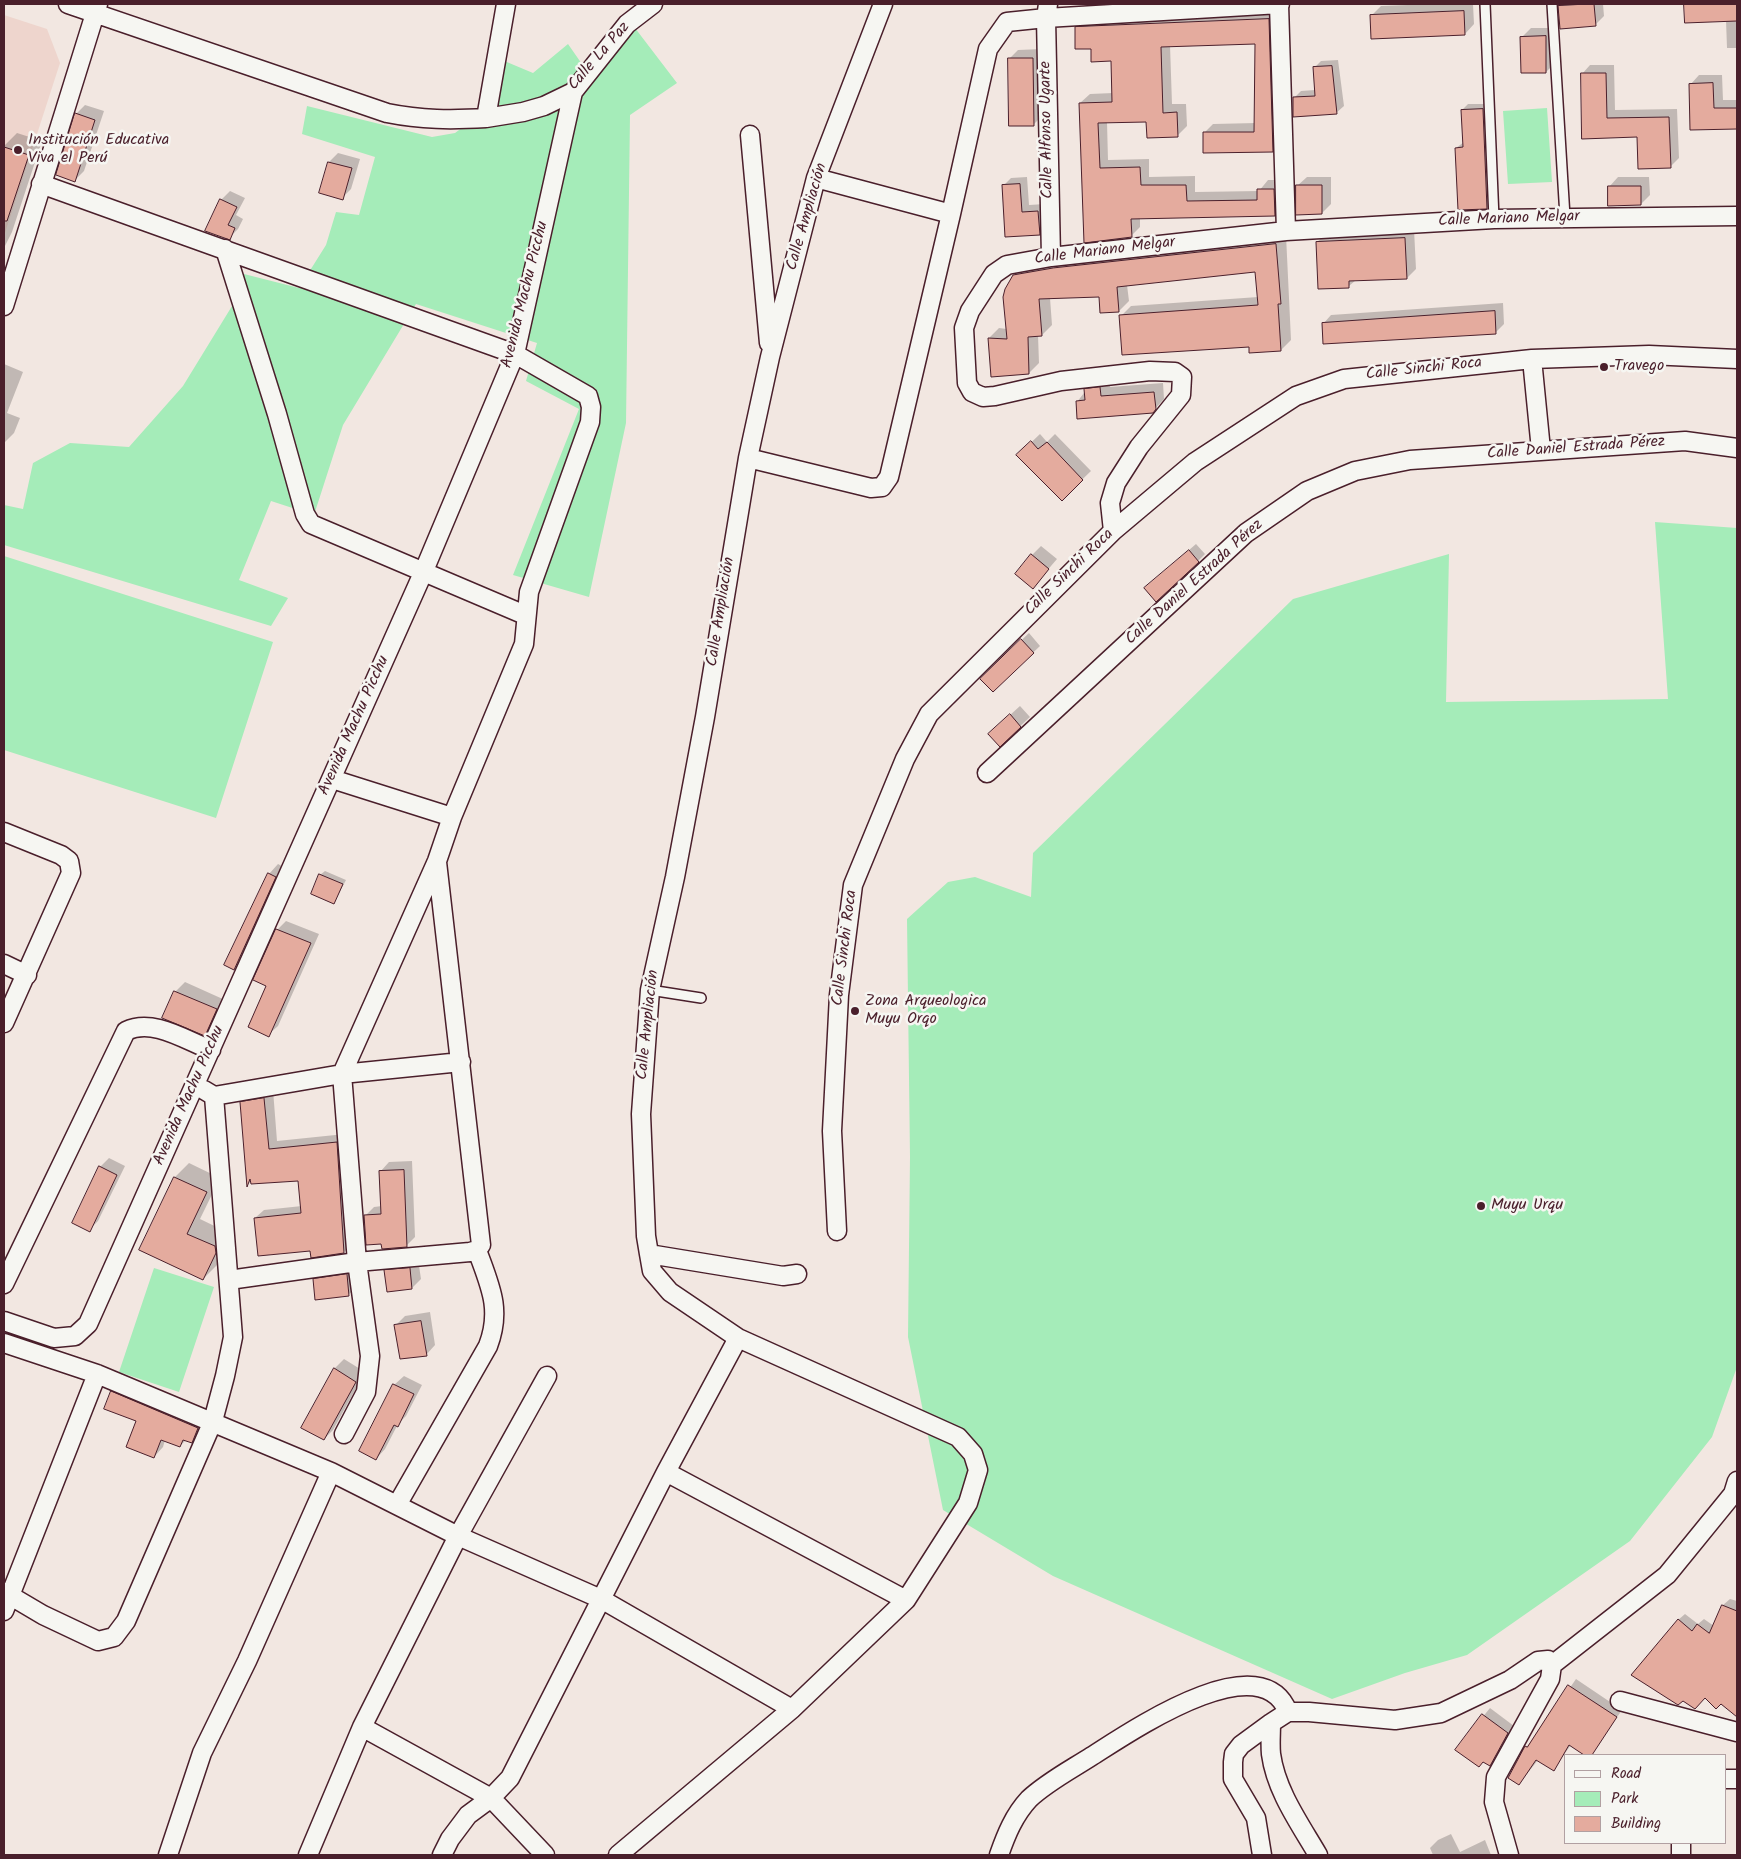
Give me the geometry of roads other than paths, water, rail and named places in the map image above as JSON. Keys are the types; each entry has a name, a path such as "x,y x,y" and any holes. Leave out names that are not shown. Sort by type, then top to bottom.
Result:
{"street":[{"name":"Calle La Paz","path":"68,4 97,8 387,114 422,120 486,118 530,110 574,92 627,24 653,4"},
{"path":"486,118 506,4"},
{"name":"Calle Ampliación","path":"618,1855 792,1709 906,1600 968,1503 978,1470 973,1454 958,1437 738,1338 670,1292 652,1271 646,1236 641,1114 650,990 675,877 705,717 748,458 770,357 816,178 883,4"},
{"path":"748,458 871,488 882,487 889,478 988,50 1007,22 1047,11 1280,4 1286,231"},
{"path":"4,306 97,8"},
{"name":"Calle Alfonso Ugarte","path":"1047,11 1051,257"},
{"name":"Avenida Machu Picchu","path":"4,1320 54,1338 75,1336 88,1324 423,573 515,354 574,92"},
{"path":"750,135 770,357"},
{"path":"816,178 951,214"},
{"path":"41,184 515,354 588,396 591,407 590,422 529,592 524,644 452,817 436,861 342,1074 357,1262 370,1356 366,1392 344,1434"},
{"name":"Calle Mariano Melgar","path":"1113,531 1110,503 1116,483 1139,447 1181,395 1182,378 1175,372 1150,370 1061,381 995,396 983,396 972,392 967,383 964,328 970,311 989,280 1007,266 1051,257 1286,231 1494,219 1737,216"},
{"path":"225,249 277,414 305,514 311,524 526,615"},
{"name":"Calle Sinchi Roca","path":"837,1231 832,1131 839,995 853,885 905,759 929,714 1113,531 1195,462 1296,396 1344,379 1532,359 1649,355 1737,359"},
{"path":"1532,359 1541,450"},
{"name":"Calle Daniel Estrada Pérez","path":"987,773 1246,533 1307,491 1355,470 1410,460 1685,441 1737,448"},
{"path":"332,779 452,817"},
{"path":"4,832 61,855 69,861 71,873 4,1023"},
{"path":"229,1280 357,1262 477,1250 481,1245 436,861"},
{"path":"4,964 27,975"},
{"path":"4,1284 126,1031 138,1026 151,1026 211,1050"},
{"path":"195,1085 214,1096 342,1074 461,1062"},
{"path":"97,1374 6,1600 51,1618 98,1641 114,1638 126,1621 213,1421 226,1376 233,1337 214,1096"},
{"path":"397,1506 488,1346 495,1328 495,1310 491,1292 477,1250"},
{"path":"649,1254 783,1276 797,1274"},
{"path":"442,1855 450,1839 468,1815 490,1798 510,1778 666,1472 738,1338"},
{"path":"4,1344 97,1374 331,1472 458,1536 601,1599 792,1709"},
{"path":"308,1855 362,1727 458,1536 547,1376"},
{"path":"168,1855 202,1753 247,1661 331,1472"},
{"path":"666,1472 906,1600"},
{"path":"1508,1855 1494,1802 1496,1777 1550,1679 1552,1665 1667,1575 1733,1494 1737,1481"},
{"path":"1262,1855 1256,1818 1233,1779 1233,1762 1234,1754 1241,1745 1271,1723 1288,1712 1309,1712 1395,1720 1441,1712 1510,1680 1538,1661 1548,1660 1552,1665"},
{"path":"999,1855 1010,1824 1030,1798 1087,1759 1170,1708 1208,1693 1241,1686 1261,1687 1277,1693 1283,1700 1288,1712"},
{"path":"1620,1702 1737,1732"},
{"path":"1271,1723 1270,1752 1273,1768 1281,1789 1318,1855"},
{"path":"362,1727 490,1798 545,1855"}],"lane":[{"path":"1485,4 1494,219"},
{"path":"1552,4 1565,217"},
{"path":"650,990 701,998"}],"place":[{"name":"Institución Educativa Viva el Perú","path":"18,150"},
{"name":"Travego","path":"1604,367"},
{"name":"Zona Arqueologica Muyu Orqo","path":"855,1011"},
{"name":"Muyu Urqu","path":"1481,1206"}]}
